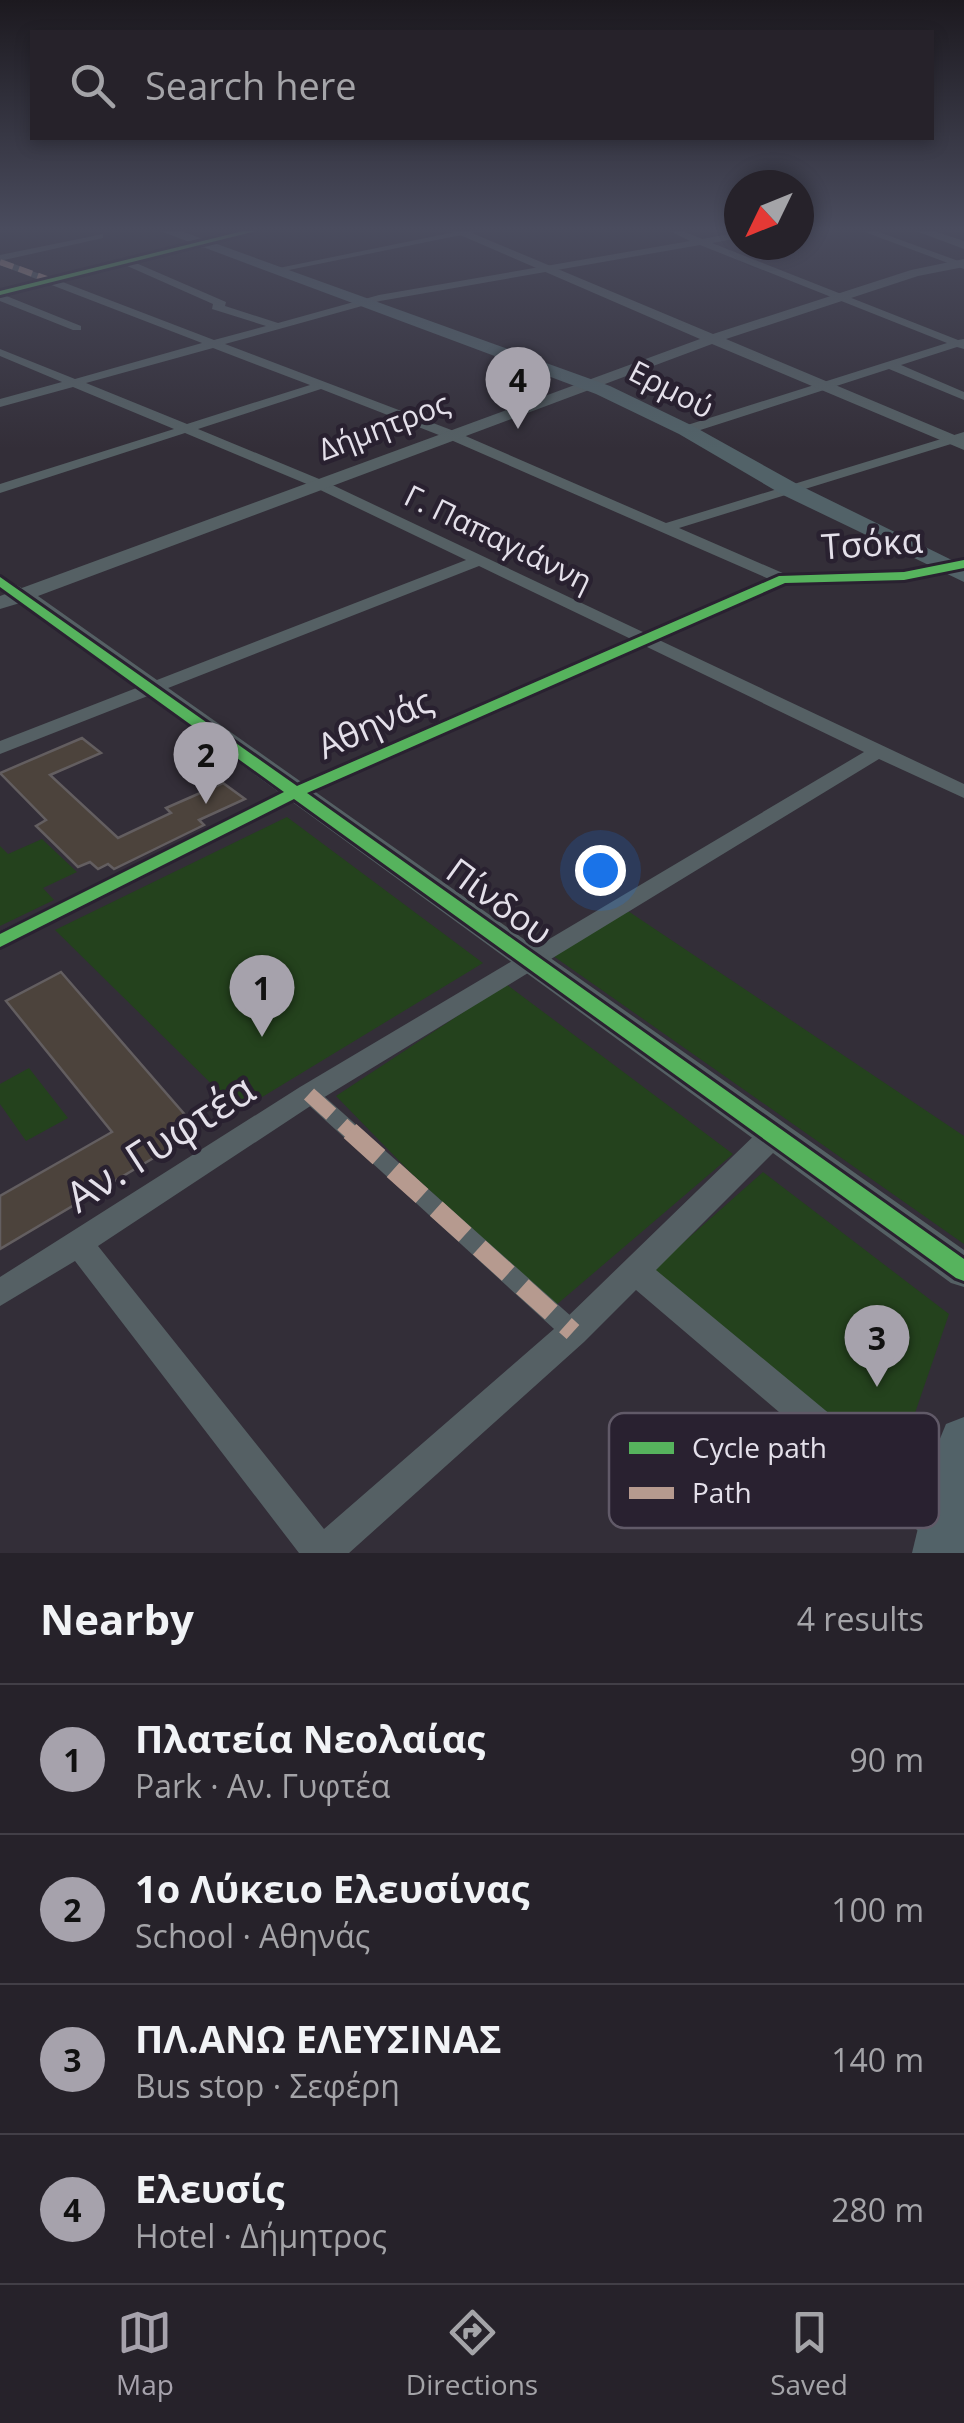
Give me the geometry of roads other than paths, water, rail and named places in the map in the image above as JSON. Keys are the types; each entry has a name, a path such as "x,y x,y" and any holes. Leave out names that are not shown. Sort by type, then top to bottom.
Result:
{"main road":[{"name":"Ερμού","path":"366,303 588,384 686,430 791,490 960,569"},
{"path":"942,1542 964,1441"}],"street":[{"path":"20,303 76,328"},
{"path":"111,303 449,434 783,579"},
{"path":"221,303 216,307 278,326"},
{"path":"0,403 357,303"},
{"path":"638,303 961,439"},
{"name":"Δήμητρος","path":"8,593 719,337 824,303"},
{"path":"860,303 962,344"},
{"path":"686,430 962,344"},
{"name":"Γ. Παπαγιάννη","path":"0,352 319,484 964,792"},
{"path":"890,365 964,396"},
{"path":"0,489 322,385"},
{"path":"668,528 961,439"},
{"path":"0,748 481,560"},
{"name":"Τσόκα","path":"783,579 904,576 960,569"},
{"name":"Αθηνάς","path":"0,940 297,792 783,579"},
{"name":"Πίνδου","path":"8,593 153,689 964,1271"},
{"name":"Αν. Γυφτέα","path":"0,1293 309,1094 879,751"},
{"path":"309,1094 574,1332"},
{"path":"79,1244 322,1553 574,1332 774,1134"},
{"path":"637,1272 796,1413"}],"place":[{"name":"Ελευσίς","path":"518,429"},
{"name":"1ο Λύκειο Ελευσίνας","path":"206,804"},
{"name":"Πλατεία Νεολαίας","path":"262,1037"},
{"name":"ΠΛ.ΑΝΩ ΕΛΕΥΣΙΝΑΣ","path":"877,1387"}]}
